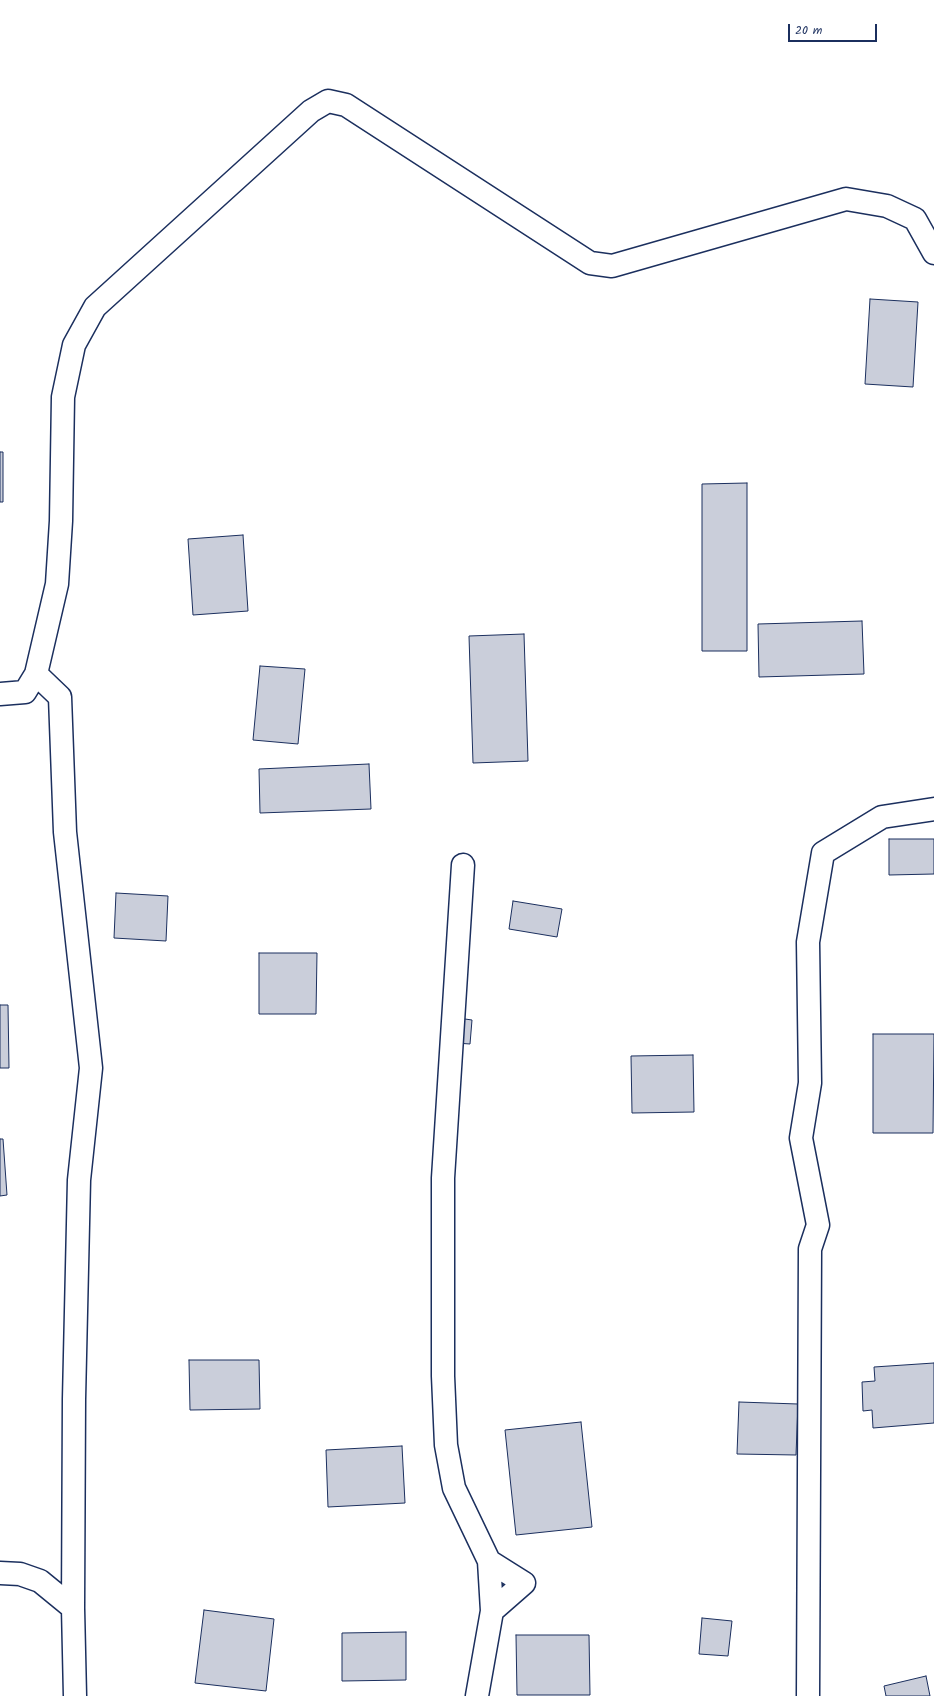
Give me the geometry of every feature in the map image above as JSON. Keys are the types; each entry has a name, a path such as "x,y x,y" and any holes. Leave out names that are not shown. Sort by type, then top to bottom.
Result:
{"street":[{"path":"0,694 25,692 36,674 57,584 61,521 63,397 74,345 95,307 311,111 328,101 346,104 590,263 612,266 846,199 887,206 915,218 934,253"},
{"path":"36,674 60,697 65,832 91,1068 79,1180 74,1399 73,1608 75,1696"},
{"path":"808,1696 810,1249 818,1225 801,1138 810,1083 808,942 823,853 882,817 934,809"},
{"path":"464,865 443,1178 443,1376 446,1445 454,1488 489,1561 492,1611 477,1696"},
{"path":"489,1561 524,1583 492,1611"},
{"path":"0,1574 20,1574 40,1581 73,1608"}],"building":[{"path":"870,299 918,302 913,387 865,384"},
{"path":"0,452 3,452 3,502 0,502"},
{"path":"747,483 747,651 702,651 702,484"},
{"path":"243,535 248,611 193,615 188,539"},
{"path":"862,621 864,674 759,677 758,624"},
{"path":"524,634 528,761 473,763 469,636"},
{"path":"260,666 305,669 298,744 253,740"},
{"path":"369,764 371,809 260,813 259,769"},
{"path":"889,839 934,839 934,874 889,875"},
{"path":"116,893 168,896 166,941 114,938"},
{"path":"513,901 562,909 557,937 509,929"},
{"path":"259,953 317,953 316,1014 259,1014"},
{"path":"0,1005 8,1005 9,1068 0,1068"},
{"path":"458,1018 472,1020 470,1044 456,1043"},
{"path":"873,1034 934,1034 933,1133 873,1133"},
{"path":"693,1055 694,1112 632,1113 631,1056"},
{"path":"0,1139 3,1139 7,1195 0,1196"},
{"path":"189,1360 259,1360 260,1409 190,1410"},
{"path":"934,1363 934,1423 873,1428 872,1410 863,1411 862,1382 875,1381 874,1367"},
{"path":"739,1402 798,1404 796,1455 737,1454"},
{"path":"581,1422 592,1527 516,1535 505,1430"},
{"path":"402,1446 405,1503 328,1507 326,1450"},
{"path":"204,1610 274,1619 266,1691 195,1683"},
{"path":"702,1618 732,1621 728,1656 699,1654"},
{"path":"406,1632 406,1680 342,1681 342,1633"},
{"path":"516,1635 589,1635 590,1695 517,1695"},
{"path":"926,1676 930,1696 886,1696 884,1686"}]}
